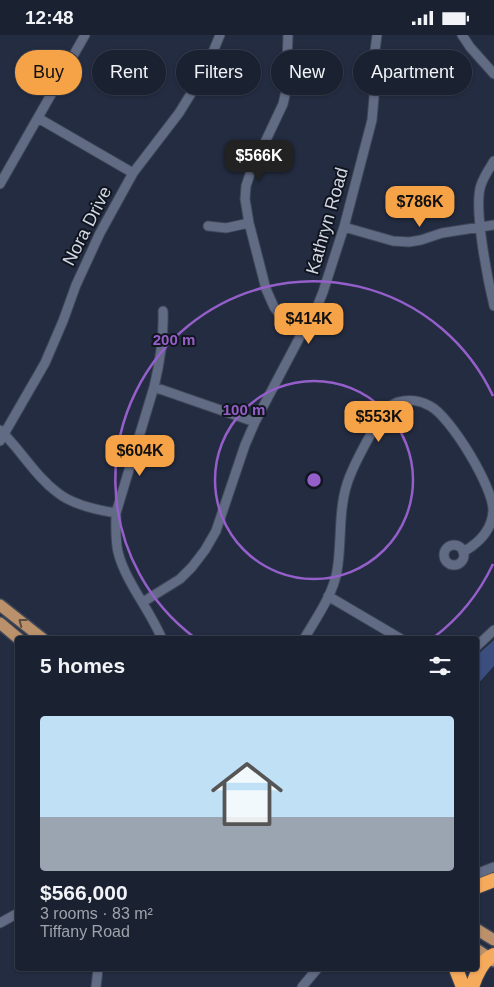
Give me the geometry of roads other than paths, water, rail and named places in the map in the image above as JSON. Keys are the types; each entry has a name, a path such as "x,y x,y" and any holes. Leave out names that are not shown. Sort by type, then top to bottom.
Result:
{"highway":[{"path":"479,886 494,880"},
{"path":"472,987 476,975 492,958"},
{"path":"457,971 463,987"}],"main road":[{"path":"0,605 39,636"},
{"path":"0,623 15,636"},
{"path":"479,931 494,940"},
{"path":"479,951 492,958"}],"street":[{"path":"0,184 85,35"},
{"name":"Nora Drive","path":"1,435 45,363 64,321 76,285 100,233 133,173 184,105 205,71 220,35"},
{"path":"288,35 286,91 283,104 246,186 245,199 249,223 266,289 274,307 289,323 303,331"},
{"name":"Kathryn Road","path":"143,602 180,579 206,550 216,531 245,445 255,422 315,312 323,293 344,227 372,120 374,58 377,35"},
{"path":"462,35 494,74"},
{"path":"38,118 133,173"},
{"path":"494,161 480,186 478,201 489,287 494,306"},
{"path":"208,226 226,227 249,223"},
{"path":"344,227 393,241 409,242 442,233 494,225"},
{"path":"160,636 124,569 118,552 115,534 116,513 154,387 162,343 163,311"},
{"path":"154,387 255,422"},
{"path":"306,636 328,596 337,572 340,528 347,485 363,448 382,414 396,403 414,399 432,407 454,429 482,475 493,510 488,531 474,546 463,552"},
{"path":"1,435 14,444 38,475 59,494 72,501 116,513"},
{"path":"328,596 396,636"},
{"path":"479,644 494,630"},
{"path":"479,873 494,867"},
{"path":"0,923 15,915"},
{"path":"96,987 98,971"},
{"path":"302,987 315,971"}]}
